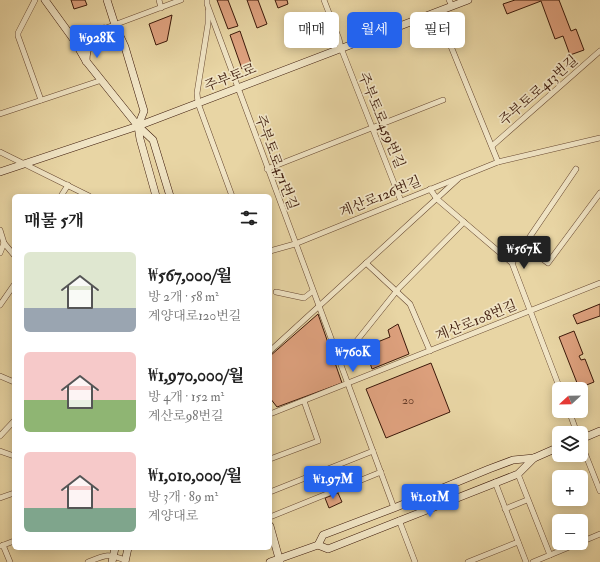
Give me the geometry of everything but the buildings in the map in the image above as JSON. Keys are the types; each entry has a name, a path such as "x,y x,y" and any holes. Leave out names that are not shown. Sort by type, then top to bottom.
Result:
{"main road":[{"path":"45,0 74,40 86,61 138,126 153,140 169,194"},
{"path":"107,0 115,26 125,48 144,110 138,126 140,139 155,194"},
{"name":"주부토로","path":"437,12 451,3 468,0"},
{"name":"주부토로","path":"0,172 138,126 410,22"},
{"path":"86,61 86,52 90,43 94,37 104,30"},
{"path":"588,436 600,431"},
{"path":"270,562 280,560 318,545 323,535 513,460 534,458 552,451"},
{"path":"318,545 328,549 518,474 534,458"},
{"path":"272,533 280,560"},
{"path":"125,561 128,550"}],"street":[{"path":"35,0 18,33 18,36 41,100"},
{"path":"159,0 162,8"},
{"path":"74,40 115,26 181,0"},
{"path":"206,0 208,8 208,24 197,93 198,103 231,194"},
{"name":"주부토로459번길","path":"324,0 339,39 340,48 401,201"},
{"name":"주부토로471번길","path":"208,8 394,508"},
{"path":"452,48 498,162"},
{"name":"주부토로413번길","path":"492,146 600,52"},
{"path":"0,114 102,80"},
{"path":"267,169 443,100"},
{"name":"계산로126번길","path":"272,250 295,244 498,162 600,138"},
{"path":"0,152 85,194"},
{"path":"512,263 576,169"},
{"path":"272,349 462,176"},
{"path":"62,194 68,185"},
{"path":"430,189 437,199 512,263 557,382"},
{"path":"524,245 548,263 600,193"},
{"path":"337,354 351,348 399,288 464,222"},
{"path":"0,230 4,243 12,253"},
{"path":"0,253 4,243"},
{"name":"계산로108번길","path":"366,263 410,304 430,351"},
{"name":"계산로108번길","path":"272,413 600,283"},
{"path":"0,305 12,288"},
{"path":"276,292 304,298 313,291"},
{"path":"0,376 12,381"},
{"path":"272,458 318,440 304,401"},
{"path":"0,436 12,423"},
{"path":"0,451 12,455"},
{"path":"272,491 373,451"},
{"path":"588,461 600,491"},
{"path":"272,516 381,472"},
{"path":"518,474 550,555"},
{"path":"495,482 526,562"},
{"path":"0,498 12,494"},
{"path":"505,509 527,500"},
{"path":"399,520 415,562"},
{"path":"588,539 600,534"},
{"path":"10,562 2,546 12,542"},
{"path":"468,562 518,542"},
{"path":"533,562 562,550"},
{"path":"88,562 113,555 125,561"}]}
